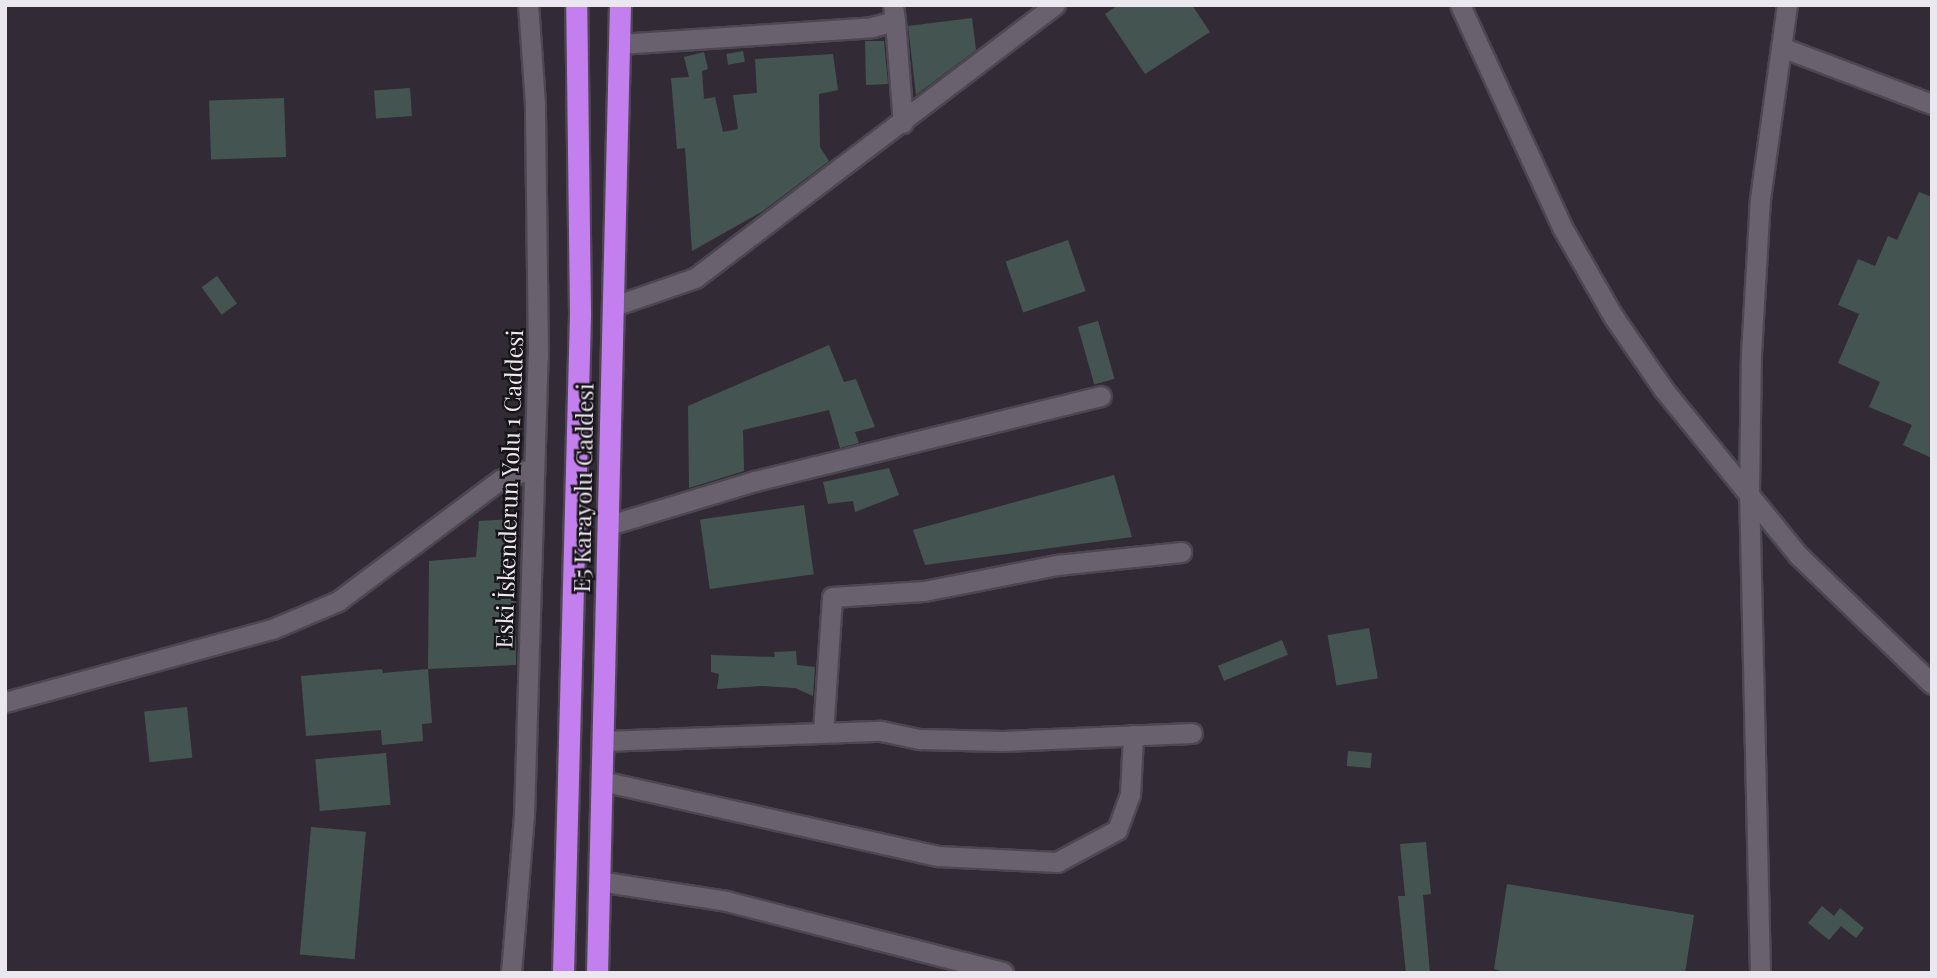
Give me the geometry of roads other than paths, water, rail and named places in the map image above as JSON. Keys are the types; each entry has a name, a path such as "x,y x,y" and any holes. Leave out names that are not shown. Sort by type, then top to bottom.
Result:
{"highway":[{"name":"E5 Karayolu Caddesi","path":"564,973 580,313 576,5"},
{"name":"E5 Karayolu Caddesi","path":"597,973 620,5"}],"street":[{"name":"Eski İskenderun Yolu 1 Caddesi","path":"511,973 524,816 538,357 535,104 528,5"},
{"path":"614,306 695,278 903,123 1055,5"},
{"path":"1460,5 1562,227 1613,316 1664,390 1798,555 1932,684"},
{"path":"1760,973 1749,493 1760,199 1787,5"},
{"path":"619,44 872,27 894,13 903,123"},
{"path":"1781,47 1932,104"},
{"path":"608,525 755,481 1101,396"},
{"path":"5,702 272,629 338,601 500,480 533,468"},
{"path":"823,733 832,597 923,592 1057,565 1181,552"},
{"path":"603,741 881,731 920,739 1002,741 1192,733"},
{"path":"602,781 938,856 1057,862 1117,830 1130,795 1133,735"},
{"path":"599,881 726,901 1003,972"}]}
